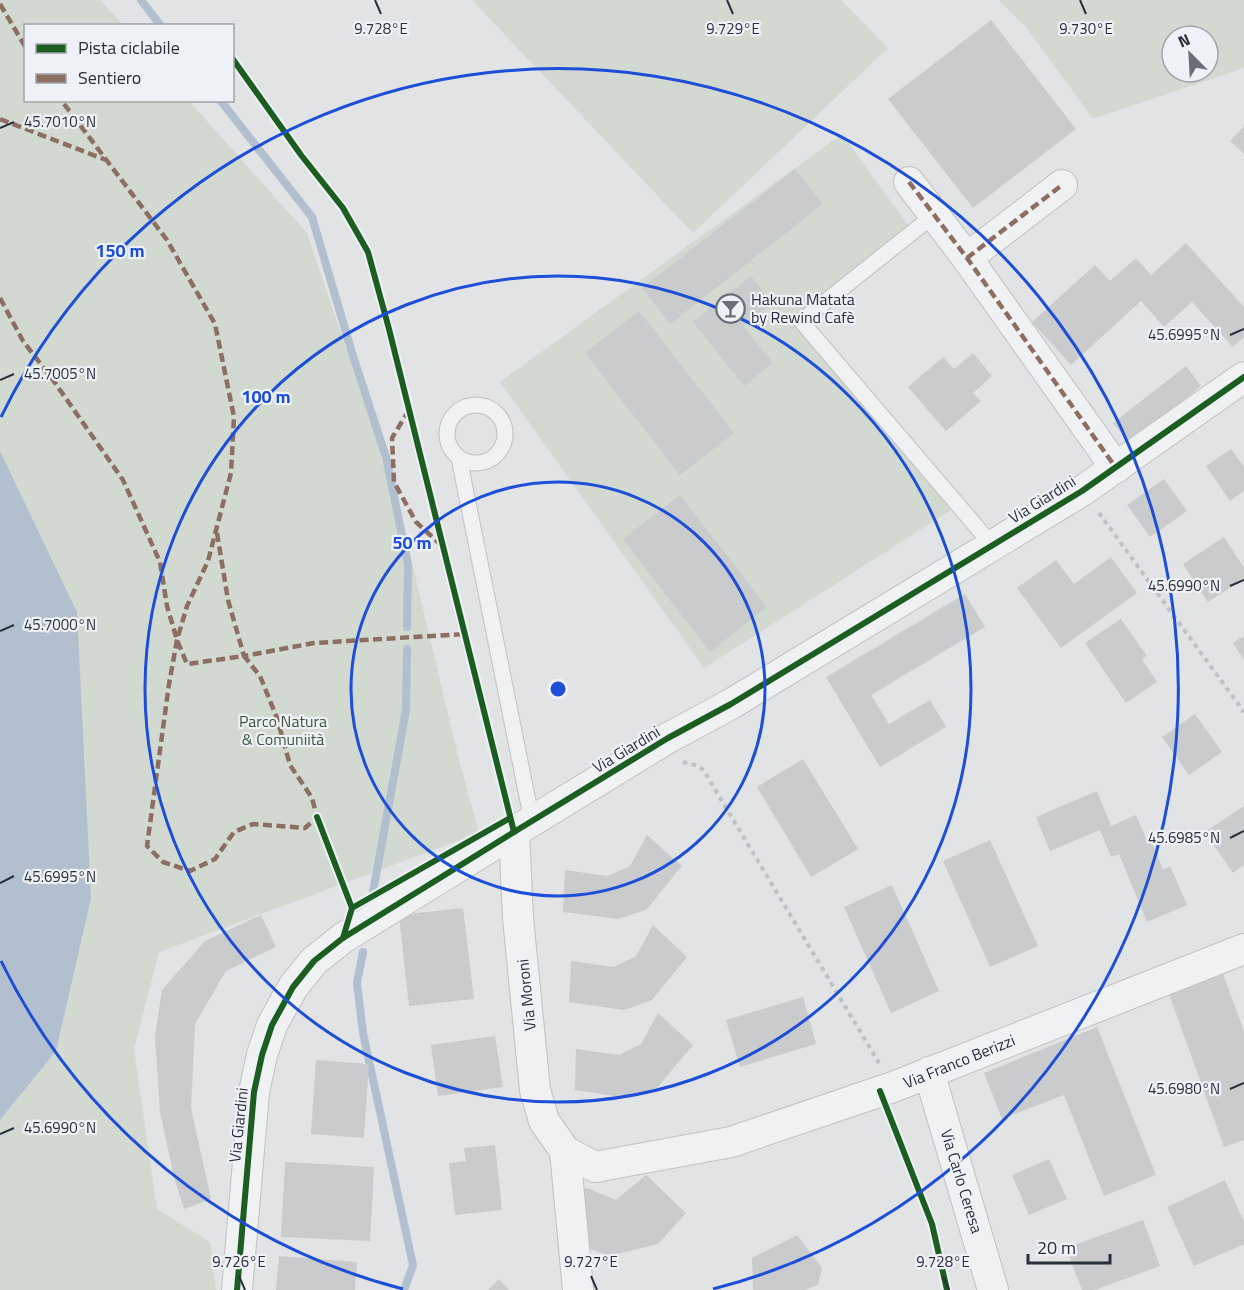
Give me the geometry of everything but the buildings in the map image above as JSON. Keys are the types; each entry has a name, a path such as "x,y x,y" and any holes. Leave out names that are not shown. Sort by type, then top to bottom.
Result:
{"street":[{"path":"909,182 967,258 1116,468"},
{"path":"967,258 1062,185"},
{"name":"Via Giardini","path":"237,1290 254,1092 262,1055 272,1025 293,987 314,962 343,938 523,826 668,738 731,704 1082,491 1243,380"},
{"name":"Via Moroni","path":"523,826 518,918 535,1090 544,1121 565,1151"},
{"name":"Via Franco Berizzi","path":"565,1151 595,1167 731,1142 893,1087 1244,949"},
{"name":"Via Carlo Ceresa","path":"929,1072 993,1290"},
{"path":"565,1151 578,1290"}],"lane":[{"path":"934,215 801,321 993,546"},
{"path":"459,458 523,826"}],"path":[{"path":"1082,491 1217,672 1244,712"},
{"path":"668,738 677,756 685,764 699,766 704,771 893,1087"}],"green space":[{"name":"Parco Natura & Comuniità","path":"0,0 100,0 122,24 24,24 24,102 190,102 307,233 396,496 458,756 479,833 159,952 134,1049 157,1209 210,1242 216,1290 0,1290 0,1120 56,1051 77,612 0,451"},
{"path":"472,0 841,0 888,48 693,233"},
{"path":"999,0 1244,0 1244,68 1220,76 1220,24 1160,24 1160,84 1197,84 1093,119 1026,27"},
{"path":"842,134 918,239 810,317 951,510 704,668 500,382"}],"water":[{"path":"0,451 77,612 91,898 56,1051 0,1120"}],"waterway":[{"path":"141,0 159,24"},
{"path":"222,102 312,217 386,457 408,565 407,627"},
{"path":"373,892 406,710 407,649"},
{"path":"363,952 357,983 363,1033 413,1265 404,1290"}],"marked path":[{"path":"0,4 24,45"},
{"path":"63,102 167,240 215,324 234,417 231,473 208,561 187,606 177,640"},
{"path":"0,119 106,160"},
{"path":"909,182 967,258 1116,468"},
{"path":"967,258 1062,185"},
{"path":"0,298 23,341 123,480 160,562 167,606 177,640"},
{"path":"409,410 392,438 394,482 416,522 441,545"},
{"path":"217,533 228,600 244,656 314,643 465,634"},
{"path":"177,640 187,664 244,656 260,676 277,718 290,765 312,798 317,817 305,828 253,824 234,832 215,859 190,871 163,862 147,846 177,640"}],"cycle path":[{"path":"234,61 301,155 343,208 368,252 514,832"},
{"path":"237,1290 254,1092 262,1055 272,1025 293,987 314,961 343,938 514,832 668,738 731,704 1082,491 1244,377"},
{"path":"317,817 352,908"},
{"path":"343,938 352,908 510,818"},
{"path":"880,1091 932,1224 947,1290"}],"place":[{"name":"Hakuna Matata by Rewind Cafè","path":"730,308"}]}
